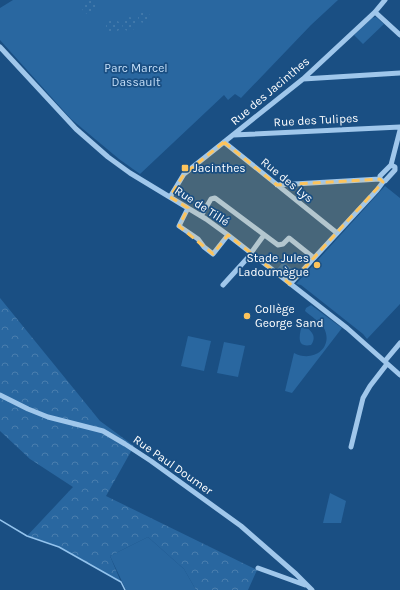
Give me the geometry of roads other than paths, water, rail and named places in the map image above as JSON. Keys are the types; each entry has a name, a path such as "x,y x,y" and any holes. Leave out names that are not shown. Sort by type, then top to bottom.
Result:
{"street":[{"name":"Rue des Jacinthes","path":"170,197 184,174 303,79 375,12 385,0"},
{"path":"375,12 400,35"},
{"name":"Rue de Tillé","path":"0,48 82,134 121,167 201,216 228,235 347,328 400,375"},
{"path":"303,79 400,74"},
{"name":"Rue des Tulipes","path":"234,135 400,126"},
{"path":"277,185 385,181 394,171 400,130"},
{"name":"Rue des Lys","path":"224,142 337,234"},
{"path":"290,284 377,190 381,180"},
{"path":"201,216 211,199 215,198 279,245 283,244 289,238 314,258"},
{"path":"188,208 179,226 198,239 205,248 213,254 228,235"},
{"path":"223,285 251,253 264,235"},
{"path":"351,447 364,398 400,343"},
{"name":"Rue Paul Doumer","path":"0,396 48,417 103,431 125,444 241,526 312,590"},
{"path":"258,568 306,585"}],"waterway":[{"path":"0,520 27,536 59,547 121,582 125,590"}],"place":[{"name":"Jacinthes","path":"185,168"},
{"name":"Stade Jules Ladoumègue","path":"317,265"},
{"name":"Collège George Sand","path":"247,316"}],"park label":[{"name":"Parc Marcel Dassault","path":"136,75"}]}
